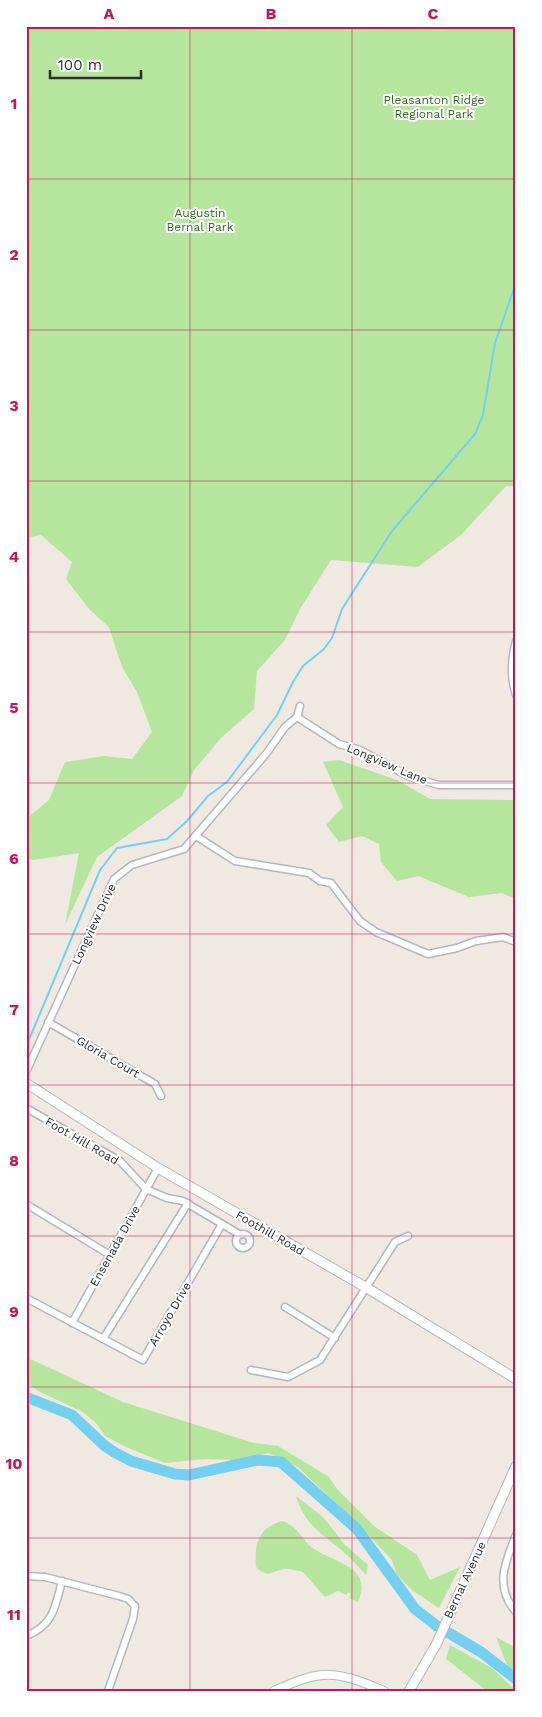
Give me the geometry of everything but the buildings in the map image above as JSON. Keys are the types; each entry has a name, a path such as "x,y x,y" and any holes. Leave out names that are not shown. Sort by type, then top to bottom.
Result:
{"main road":[{"name":"Foothill Road","path":"26,1083 158,1168 367,1288 516,1379"},
{"name":"Bernal Avenue","path":"409,1691 436,1645 516,1466"}],"street":[{"path":"516,640 512,656 511,678 516,695"},
{"name":"Longview Drive","path":"26,1072 114,879 132,865 184,849 266,754 285,727 297,717 300,706"},
{"name":"Longview Lane","path":"297,717 339,744 360,750 408,776 439,785 516,785"},
{"path":"196,836 235,862 309,873 320,881 330,883 360,921 376,932 428,954 457,948 476,940 503,937 516,942"},
{"name":"Gloria Court","path":"48,1022 155,1084 161,1096"},
{"name":"Foot Hill Road","path":"26,1108 120,1161 146,1189 188,1203 239,1234"},
{"name":"Ensenada Drive","path":"72,1323 158,1168"},
{"path":"103,1339 188,1203"},
{"path":"26,1204 110,1255"},
{"name":"Arroyo Drive","path":"26,1298 143,1360 222,1224"},
{"path":"252,1370 288,1377 320,1360 336,1338 395,1242 408,1236"},
{"path":"285,1307 336,1338"},
{"path":"516,1536 502,1573 505,1594 516,1612"},
{"path":"26,1576 62,1581 128,1599 135,1606 133,1619 108,1691"},
{"path":"26,1636 39,1631 52,1614 62,1581"},
{"path":"274,1691 300,1679 325,1674 350,1677 384,1691"}],"green space":[{"path":"26,26 516,26 516,486 506,486 461,535 418,567 331,560 300,609 285,640 257,671 254,709 221,738 194,770 182,796 97,857 65,925 79,853 33,860 26,858 26,819 49,800 65,762 104,756 132,759 152,732 137,692 122,667 109,627 90,610 66,579 72,562 41,535 26,538"},
{"path":"339,760 397,780 430,799 516,800 516,899 502,893 469,897 418,876 397,881 381,862 379,844 362,836 339,842 326,825 343,807 323,762"},
{"path":"26,1357 123,1402 254,1443 278,1446 329,1477 337,1489 374,1526 417,1555 430,1580 460,1567 439,1608 413,1591 397,1575 392,1560 361,1527 298,1467 269,1453 239,1460 205,1459 165,1463 105,1436 96,1423 83,1412 38,1391 26,1382"},
{"path":"296,1496 324,1518 345,1545 368,1565 366,1575 350,1557 310,1523 300,1507"},
{"path":"282,1521 294,1528 316,1550 355,1572 360,1579 362,1589 358,1602 349,1598 351,1594 348,1592 346,1595 338,1591 325,1597 303,1572 286,1569 268,1574 256,1567 256,1550 260,1537 268,1528"},
{"path":"496,1637 516,1648 516,1673 507,1665"},
{"path":"450,1645 492,1668 516,1691 487,1691 446,1659"}],"waterway":[{"path":"26,1047 100,870 117,848 167,839 187,821 208,796 227,782 277,715 303,666 324,649 332,638 342,609 392,531 475,434 483,415 495,343 516,283"},
{"path":"26,1397 72,1415 105,1446 131,1461 175,1474 189,1475 258,1460 281,1462 357,1529 415,1609 437,1626 481,1652 516,1679"}],"park label":[{"name":"Pleasanton Ridge Regional Park","path":"434,107"},
{"name":"Augustin Bernal Park","path":"200,220"}]}
